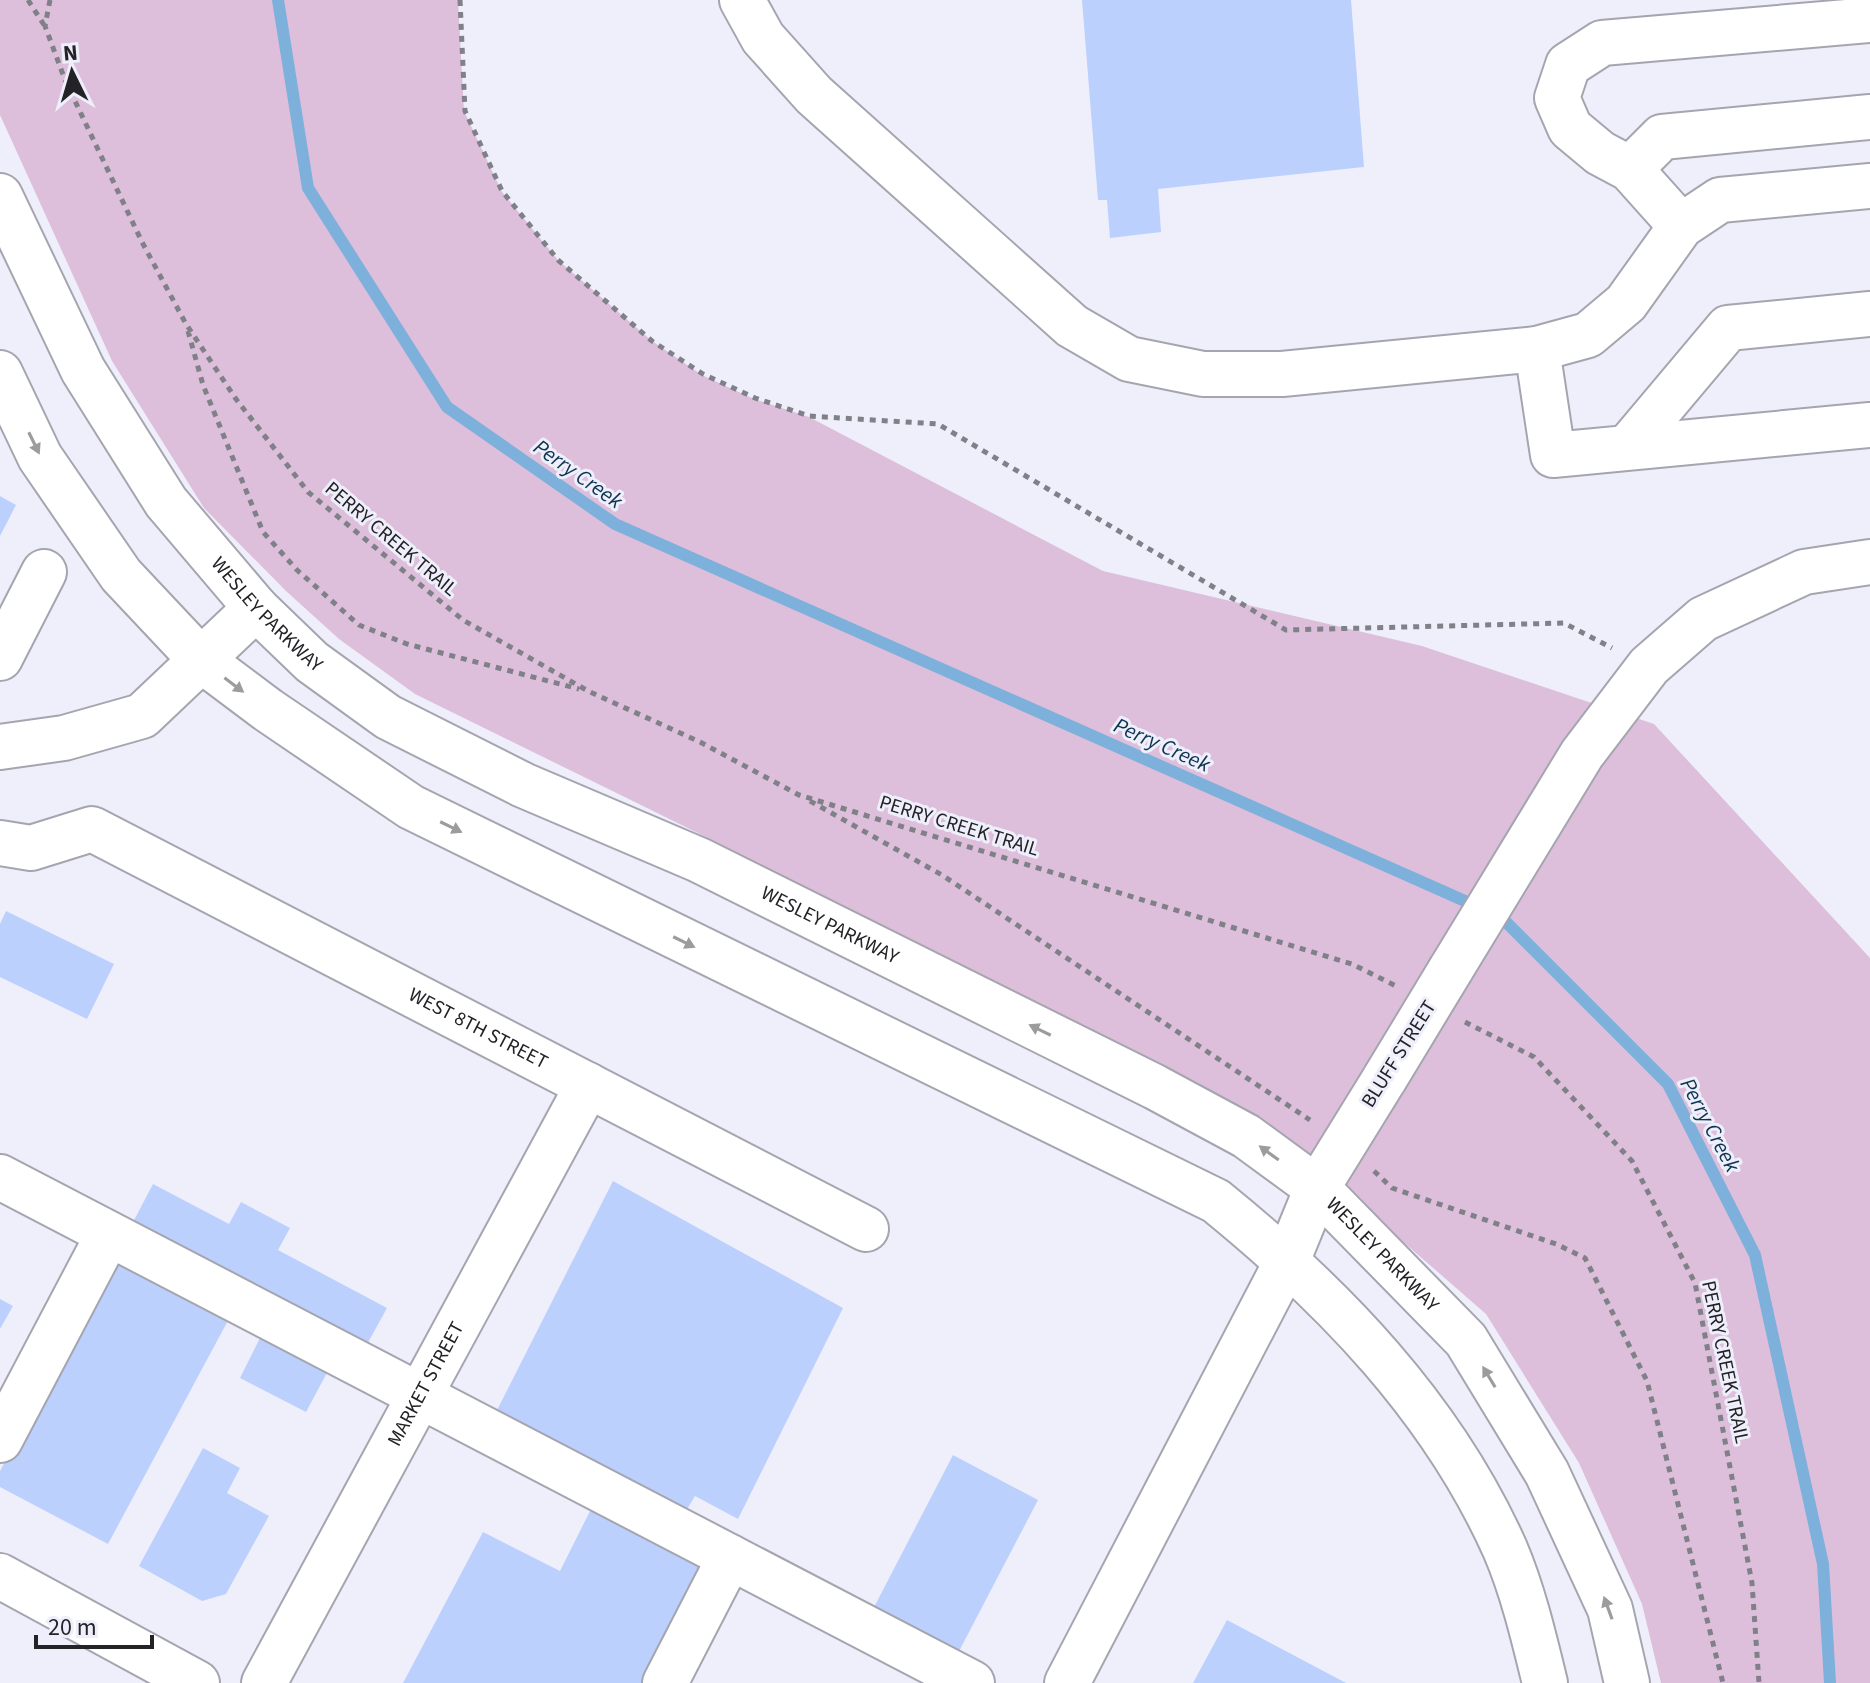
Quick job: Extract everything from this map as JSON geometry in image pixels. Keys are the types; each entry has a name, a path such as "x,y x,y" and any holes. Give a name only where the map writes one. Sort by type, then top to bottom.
{"main road":[{"path":"742,0 763,38 814,95 1072,326 1129,359 1203,374 1282,374 1537,349 1588,335 1626,303 1681,226 1720,200 1870,186"},
{"path":"1681,226 1630,169 1600,153 1570,128 1557,98 1568,65 1602,43 1870,20"},
{"path":"1630,169 1662,137 1870,117"},
{"name":"WESLEY PARKWAY","path":"0,196 91,383 166,502 256,608 312,662 388,717 523,785 699,860 1155,1087 1246,1136 1317,1188 1466,1340 1547,1473 1610,1609 1627,1683"},
{"path":"1628,447 1728,328 1870,314"},
{"path":"1537,349 1553,455 1870,425"},
{"path":"0,373 40,457 121,575 200,659 268,710 411,807 1216,1201 1288,1259 1402,1381 1465,1470 1505,1551 1545,1683"},
{"name":"BLUFF STREET","path":"1067,1683 1288,1259 1317,1188 1582,754 1649,666 1703,619 1804,572 1870,562"},
{"path":"0,658 44,572"},
{"path":"0,747 64,738 142,716 256,608"},
{"name":"WEST 8TH STREET","path":"0,843 31,848 92,829 866,1229"},
{"name":"MARKET STREET","path":"264,1683 588,1085"},
{"path":"0,1177 972,1683"},
{"path":"0,1440 108,1235"},
{"path":"665,1683 730,1557"},
{"path":"0,1576 197,1683"}],"path":[{"name":"PERRY CREEK TRAIL","path":"28,0 45,26 78,107 186,324 236,399 308,492 463,620 588,691 700,742 799,795 1352,964 1408,993"},
{"path":"45,26 50,0"},
{"path":"460,0 465,111 502,191 558,260 652,341 703,374 755,398 809,416 938,424 1286,630 1564,623 1649,666"},
{"path":"186,324 203,385 263,532 297,570 359,625 407,644 588,691"},
{"path":"799,795 942,875 1343,1143 1392,1188 1556,1244 1585,1258 1647,1381 1723,1683"},
{"name":"PERRY CREEK TRAIL","path":"1464,1021 1534,1057 1632,1161 1695,1283 1752,1583 1759,1683"}],"shaded area":[{"path":"0,0 458,0 464,111 502,192 558,260 652,341 702,375 754,399 809,417 1103,571 1422,646 1654,724 1870,958 1870,1683 1661,1683 1642,1604 1579,1463 1486,1314 1262,1119 706,837 415,694 339,639 286,591 204,508 112,361 0,115"}],"building":[{"path":"1082,0 1351,0 1364,167 1158,189 1161,232 1110,238 1107,200 1098,200"},
{"path":"0,496 16,505 0,536"},
{"path":"6,911 114,964 87,1019 0,977 0,924"},
{"path":"613,1181 843,1308 738,1519 695,1496 686,1511 591,1459 586,1469 493,1418"},
{"path":"153,1184 229,1224 241,1202 290,1228 278,1250 387,1308 365,1348 132,1224"},
{"path":"116,1254 231,1315 108,1544 0,1487 0,1471"},
{"path":"0,1299 13,1306 0,1329"},
{"path":"262,1334 329,1369 306,1412 240,1378"},
{"path":"203,1448 240,1468 227,1493 269,1516 226,1594 202,1601 139,1566"},
{"path":"953,1455 1038,1500 956,1657 871,1613"},
{"path":"595,1501 699,1553 705,1576 651,1683 403,1683 483,1532 560,1571"},
{"path":"1227,1620 1346,1683 1193,1683"}],"waterway":[{"name":"Perry Creek","path":"278,0 308,188 447,407 615,524 1501,917 1668,1084 1755,1255 1823,1564 1830,1683"}]}
